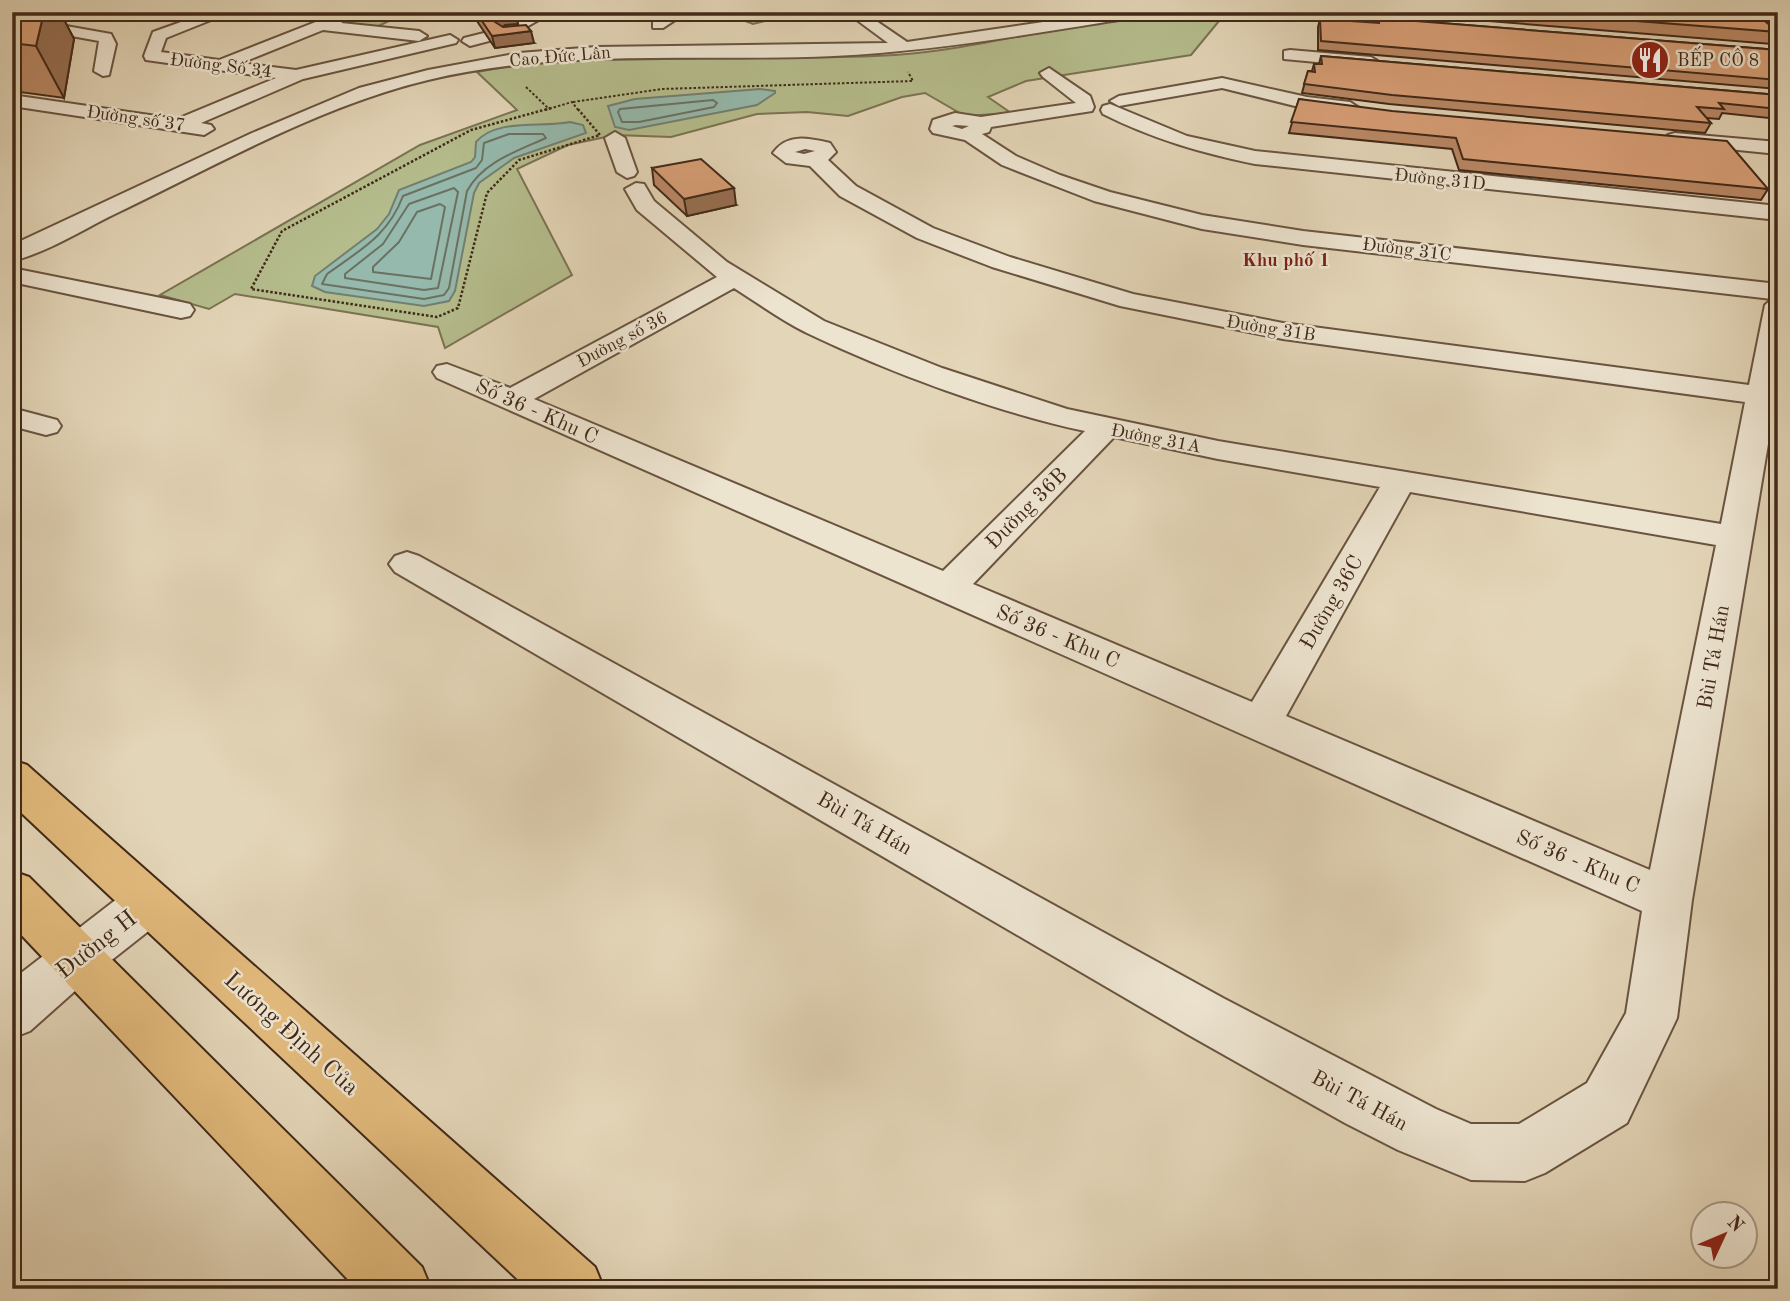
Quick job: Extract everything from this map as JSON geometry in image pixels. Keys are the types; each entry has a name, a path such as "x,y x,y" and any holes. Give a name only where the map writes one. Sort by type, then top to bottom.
{"main road":[{"name":"Lương Định Của","path":"12,776 573,1289"},
{"path":"12,892 400,1289"}],"street":[{"name":"Đường Số 34","path":"224,12 159,35 152,56 297,75"},
{"path":"219,65 353,12"},
{"path":"506,32 546,12"},
{"path":"853,12 899,47"},
{"name":"Cao Đức Lân","path":"12,254 259,137 365,92 486,63 596,52 899,47 1144,12"},
{"path":"1281,12 1435,21"},
{"path":"1267,94 1290,55 1301,13"},
{"path":"62,14 29,26 105,37 108,44 103,71"},
{"path":"375,32 408,17"},
{"path":"652,25 682,19"},
{"path":"841,25 870,24"},
{"path":"320,25 458,41 486,63"},
{"path":"179,125 297,75 506,32 555,29"},
{"path":"1290,55 1387,64"},
{"path":"1049,74 1084,103 1103,97 1115,106 1222,83 1307,103 1375,111"},
{"name":"Đường số 37","path":"12,100 259,137"},
{"name":"Đường 31C","path":"1084,103 974,129 984,148 1116,203 1163,216 1282,235 1778,292"},
{"name":"Đường 31D","path":"1115,106 1129,121 1179,139 1280,160 1778,213"},
{"path":"1656,137 1778,148"},
{"name":"Đường 31A","path":"615,138 642,179 645,205 734,278 816,327 1002,398 1106,428 1735,537"},
{"name":"Đường 31B","path":"815,159 848,191 925,233 1001,262 1129,302 1283,331 1761,395"},
{"path":"12,275 181,310"},
{"name":"Đường số 36","path":"510,400 734,278"},
{"name":"Bùi Tá Hán","path":"407,564 1292,1064 1418,1130 1471,1152 1525,1153 1607,1103 1651,1018 1668,900 1778,305"},
{"name":"Số 36 - Khu C","path":"447,372 1668,900"},
{"path":"12,417 46,426"},
{"name":"Đường 36B","path":"947,589 1106,428"},
{"name":"Đường 36C","path":"1261,723 1400,481"},
{"name":"Đường H","path":"12,1013 76,958 148,903"}],"path":[{"path":"1771,12 1778,13"},
{"path":"572,102 600,135 519,160 487,193 458,308 437,317 251,289 282,231 471,130 572,102 662,89 913,81 899,47"}],"green space":[{"path":"365,12 409,12 376,27 339,23"},
{"path":"721,12 800,12 753,24"},
{"path":"1220,15 1219,21 1191,55 1026,81 988,97 1011,113 965,116 925,93 902,97 848,116 807,112 757,114 671,137 615,135 568,145 517,169 572,275 445,348 438,327 235,294 209,309 160,295 420,145 517,110 477,72 581,59 895,55 955,48 1135,17"}],"water":[{"path":"760,89 775,93 757,105 629,130 615,127 608,106 635,99"},
{"path":"570,122 583,125 586,133 514,158 479,183 474,193 455,291 449,301 424,306 325,292 312,286 315,276 377,229 389,214 399,190 471,162 475,157 476,142 485,134 520,125"}],"building":[{"path":"12,12 44,12 36,46 12,43"},
{"path":"476,12 504,12 492,20 503,27 526,25 531,31 492,36"},
{"path":"1520,12 1754,12 1778,32"},
{"path":"1378,18 1778,50 1778,80 1321,41 1320,19 1379,23"},
{"path":"1321,56 1778,95 1778,109 1719,103 1724,109 1697,107 1711,123 1392,95 1304,84 1308,71 1315,72 1314,64 1322,64"},
{"path":"1299,99 1392,111 1727,141 1768,189 1463,159 1456,138 1291,122"},
{"path":"701,159 734,188 684,199 652,168"}],"place":[{"name":"BẾP CÔ 8","path":"1650,60"}],"district":[{"name":"Khu phố 1","path":"1286,259"}]}
